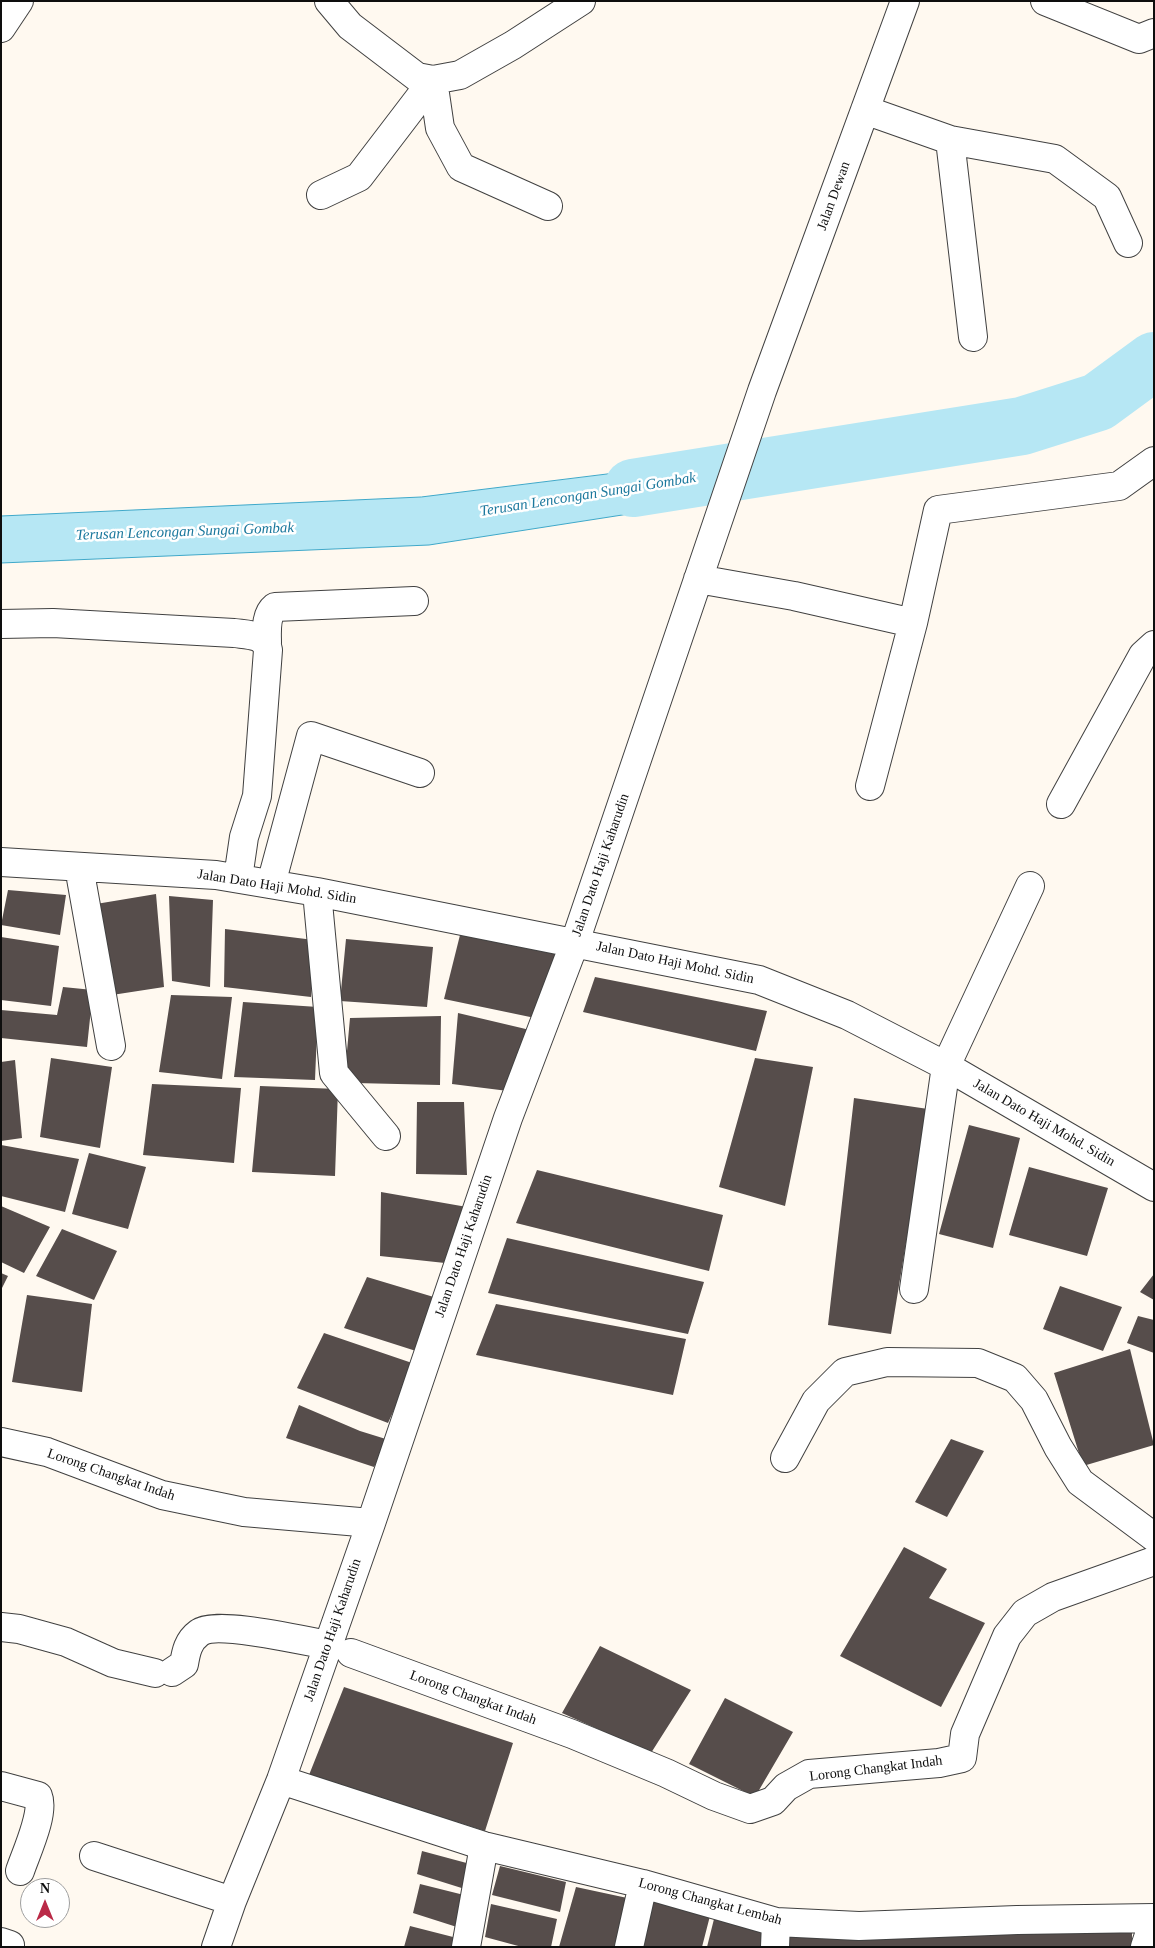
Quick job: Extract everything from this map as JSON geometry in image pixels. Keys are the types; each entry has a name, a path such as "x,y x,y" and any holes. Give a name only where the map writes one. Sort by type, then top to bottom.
{"street":[{"path":"1,28 19,1"},
{"path":"328,1 350,26 417,77 433,80 460,75 513,45 581,1"},
{"name":"Jalan Dewan","path":"709,545 762,391 905,1"},
{"path":"1045,1 1139,38 1154,33"},
{"path":"321,194 358,177 433,80"},
{"path":"433,80 440,128 461,168 548,206"},
{"path":"865,110 950,140 1055,159 1107,197 1128,243"},
{"path":"950,140 973,337"},
{"path":"870,786 913,623 938,510 1118,486 1154,460"},
{"name":"Jalan Dato Haji Kaharudin","path":"216,1947 232,1901 281,1780 339,1649 371,1522 508,1118 575,942 709,545"},
{"path":"698,579 794,596 913,623"},
{"path":"238,878 244,837 257,796 268,650 268,618 270,612 275,607 414,601"},
{"path":"1,624 53,623 234,633 262,638 267,643"},
{"path":"1062,804 1142,655 1154,645"},
{"path":"271,884 311,736 420,773"},
{"name":"Jalan Dato Haji Mohd. Sidin","path":"1,862 216,875 238,878 575,942 759,980 846,1015 946,1066 1154,1187"},
{"path":"79,867 111,1046"},
{"path":"914,1289 946,1066 1030,886"},
{"path":"318,892 334,1073 386,1136"},
{"path":"785,1458 816,1401 845,1372 886,1362 978,1363 1015,1378 1034,1400 1058,1447 1080,1482 1154,1537"},
{"name":"Lorong Changkat Indah","path":"1,1442 47,1452 162,1495 244,1512 371,1522"},
{"name":"Lorong Changkat Indah","path":"339,1649 572,1734 714,1796 750,1808 774,1801 786,1787 809,1774 939,1763 962,1758 966,1734 1006,1636 1025,1613 1053,1597 1154,1561"},
{"path":"1,1627 19,1629 66,1642 113,1663 164,1673 184,1664 187,1647 200,1632 221,1628 339,1649"},
{"name":"Lorong Changkat Lembah","path":"281,1780 484,1846 643,1884 776,1934 859,1926 1017,1920 1154,1918"},
{"path":"1,1786 38,1796 39,1800 40,1805 33,1834 20,1871"},
{"path":"466,1947 484,1846"},
{"path":"94,1856 232,1901"},
{"path":"629,1947 643,1884"},
{"path":"1145,1947 1151,1929 1154,1927"}],"water":[{"path":"1154,338 1154,386 1106,419 1064,434 1035,437 1026,411 1087,389"},
{"path":"715,461 706,502 429,545 1,563 1,516 421,497"}],"building":[{"path":"8,890 66,895 60,935 1,925"},
{"path":"156,894 164,987 112,995 96,904"},
{"path":"169,896 213,900 210,987 172,981"},
{"path":"225,929 314,940 311,997 224,987"},
{"path":"460,935 555,954 535,1018 444,999"},
{"path":"1,937 59,946 51,1006 1,1000"},
{"path":"346,939 433,947 427,1007 340,1001"},
{"path":"595,977 767,1011 756,1051 583,1012"},
{"path":"63,987 93,990 87,1047 1,1038 1,1010 57,1015"},
{"path":"171,995 232,997 222,1079 159,1072"},
{"path":"243,1002 318,1007 315,1080 234,1077"},
{"path":"458,1013 530,1030 508,1091 452,1084"},
{"path":"441,1016 440,1085 355,1083 345,1073 350,1018"},
{"path":"51,1058 112,1067 100,1148 40,1137"},
{"path":"755,1058 813,1067 785,1206 719,1187"},
{"path":"15,1060 22,1138 1,1141 1,1062"},
{"path":"152,1084 241,1088 234,1163 143,1155"},
{"path":"260,1086 338,1089 335,1176 252,1172"},
{"path":"854,1098 928,1109 891,1334 828,1325"},
{"path":"417,1102 464,1102 467,1175 416,1174"},
{"path":"969,1125 1020,1138 993,1248 939,1234"},
{"path":"1,1145 79,1159 65,1212 1,1196"},
{"path":"89,1153 146,1167 128,1229 72,1214"},
{"path":"1029,1167 1108,1188 1087,1256 1009,1235"},
{"path":"537,1170 723,1215 709,1271 516,1223"},
{"path":"381,1192 467,1207 445,1263 380,1256"},
{"path":"1,1206 50,1227 24,1273 1,1262"},
{"path":"62,1229 117,1251 94,1300 36,1276"},
{"path":"507,1238 704,1282 688,1334 488,1293"},
{"path":"1,1273 8,1276 1,1290"},
{"path":"1154,1274 1154,1300 1140,1292"},
{"path":"367,1277 437,1298 416,1351 344,1328"},
{"path":"1060,1286 1122,1307 1103,1351 1043,1329"},
{"path":"27,1295 92,1304 82,1392 12,1382"},
{"path":"496,1304 686,1339 673,1395 476,1355"},
{"path":"1138,1316 1154,1320 1154,1353 1127,1343"},
{"path":"324,1333 415,1364 388,1423 297,1388"},
{"path":"1130,1349 1154,1445 1083,1466 1054,1373"},
{"path":"299,1405 360,1431 389,1440 374,1467 286,1438"},
{"path":"951,1439 984,1451 947,1517 915,1502"},
{"path":"904,1547 947,1569 929,1598 985,1623 941,1707 840,1656"},
{"path":"600,1646 691,1690 651,1753 562,1713"},
{"path":"344,1687 513,1743 485,1831 309,1775"},
{"path":"725,1698 793,1732 755,1797 689,1764"},
{"path":"422,1851 474,1865 468,1890 417,1874"},
{"path":"500,1866 566,1882 560,1912 492,1895"},
{"path":"420,1884 468,1896 460,1928 413,1913"},
{"path":"576,1887 632,1899 620,1947 559,1947"},
{"path":"650,1898 711,1912 702,1947 643,1947"},
{"path":"491,1904 557,1919 551,1947 522,1947 485,1937"},
{"path":"715,1915 770,1928 768,1947 707,1947"},
{"path":"410,1926 457,1938 455,1947 404,1947"},
{"path":"1132,1931 1132,1947 787,1947 788,1933"}],"waterway":[{"name":"Terusan Lencongan Sungai Gombak","path":"633,488 1022,426 1098,402 1154,361"}]}
